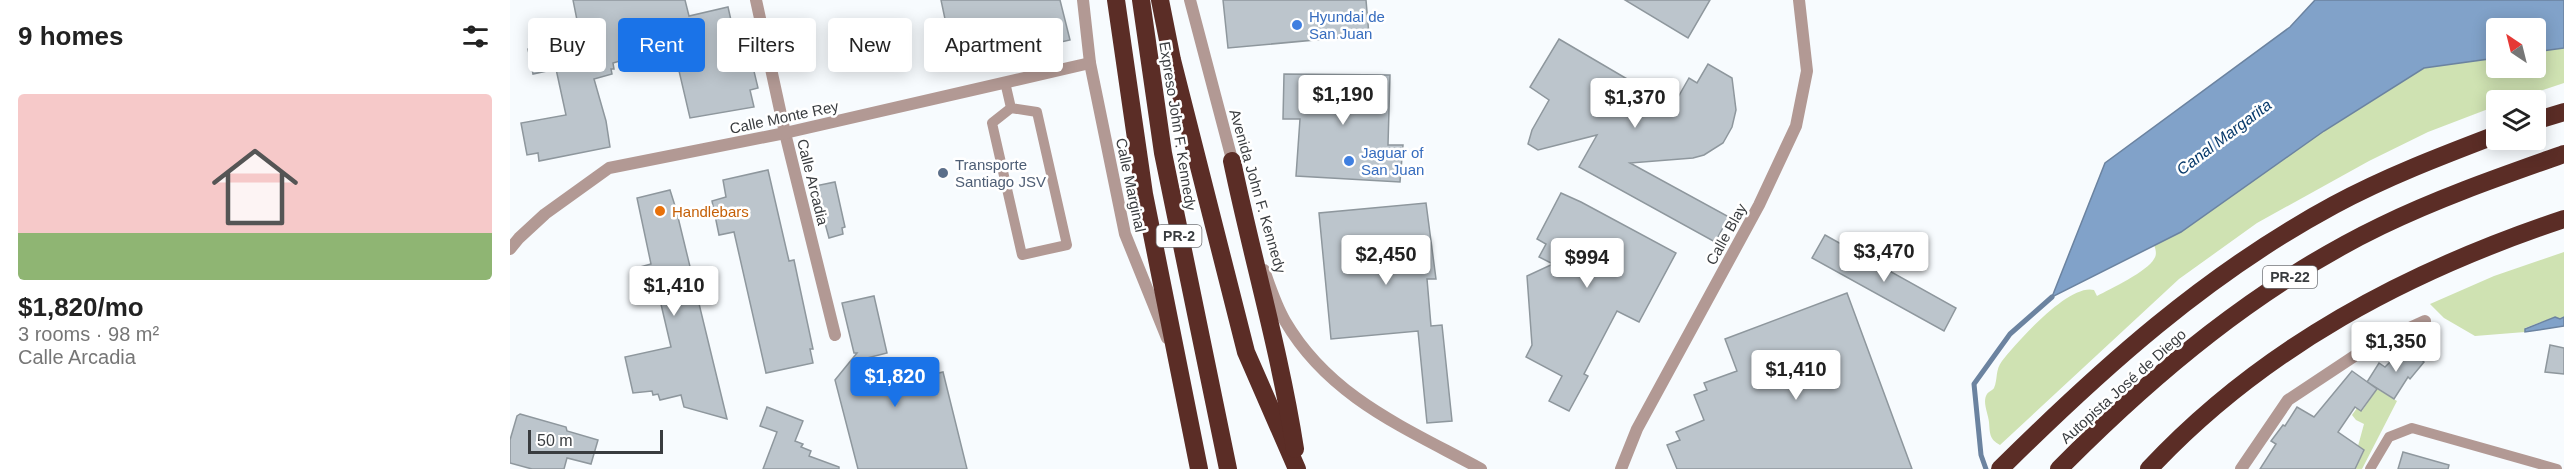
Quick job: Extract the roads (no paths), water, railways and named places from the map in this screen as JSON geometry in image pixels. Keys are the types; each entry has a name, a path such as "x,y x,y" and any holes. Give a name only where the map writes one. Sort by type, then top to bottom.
{"highway":[{"name":"PR-2","path":"1116,0 1144,194 1198,469"},
{"name":"Expreso John F. Kennedy","path":"1141,0 1162,153 1228,469"},
{"path":"1160,0 1172,60 1246,352 1298,469"},
{"path":"2546,118 2564,112"},
{"path":"2000,469 2142,336 2240,262 2332,206 2374,185 2486,139"},
{"name":"Autopista José de Diego","path":"2059,469 2106,422 2180,357 2269,291 2308,266 2380,226 2430,204 2475,185 2564,154"},
{"path":"1232,161 1287,395 1298,469"},
{"path":"2149,469 2243,382 2316,332 2427,271 2564,219"}],"street":[{"name":"Calle Arcadia","path":"756,0 785,133 835,335"},
{"name":"Calle Marginal","path":"1083,0 1090,63 1125,234 1179,369"},
{"name":"Avenida John F. Kennedy","path":"1190,0 1261,263 1284,319 1309,356 1326,376 1379,414 1481,469"},
{"name":"Calle Blay","path":"1621,469 1636,429 1759,205 1796,126 1807,71 1799,0"},
{"name":"Calle Monte Rey","path":"510,249 545,214 609,168 785,133 1090,63"},
{"path":"2241,469 2288,400 2368,347 2425,321"}],"lane":[{"path":"1005,82 1011,108"},
{"path":"1011,108 1037,112 1067,245 1023,255 992,123 1011,108"},
{"path":"2370,469 2389,437 2412,428 2557,469"}],"water":[{"name":"Canal Margarita","path":"2315,0 2564,0 2564,48 2546,50 2546,18 2486,18 2486,59 2424,68 2324,131 2181,232 2052,297 2105,163 2290,27"},
{"path":"2555,317 2560,319 2564,317 2564,326 2525,332 2525,329"}],"waterway":[{"path":"1986,469 1981,455 1974,384 2010,334 2052,297"}],"place":[{"name":"Hyundai de San Juan","path":"1297,25"},
{"name":"Jaguar of San Juan","path":"1349,161"},
{"name":"Transporte Santiago JSV","path":"943,173"},
{"name":"Handlebars","path":"660,211"}]}
